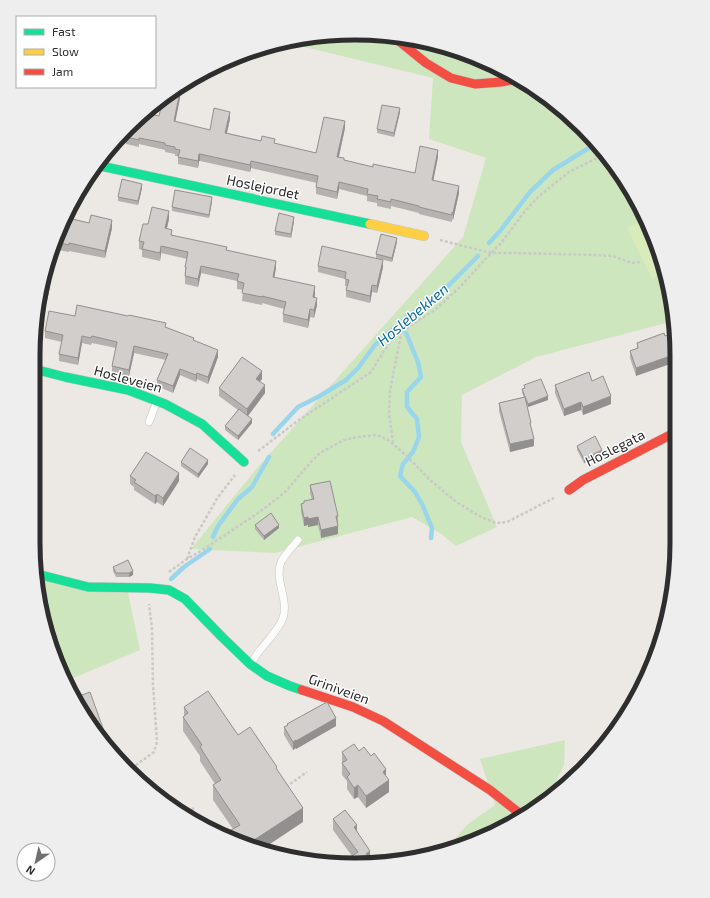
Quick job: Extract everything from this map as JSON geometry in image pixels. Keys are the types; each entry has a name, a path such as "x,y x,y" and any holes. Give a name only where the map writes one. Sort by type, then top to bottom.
{"street":[{"path":"403,44 426,63 451,78 475,84 509,81"},
{"name":"Hoslejordet","path":"103,166 424,236"},
{"name":"Hosleveien","path":"40,371 128,390 165,404 202,424 244,462"},
{"name":"Hoslegata","path":"569,490 583,480 670,435"},
{"name":"Griniveien","path":"42,575 88,587 150,588 169,590 185,599 222,638 250,664 267,676 290,686 353,707 383,721 490,790 518,812"}],"lane":[{"path":"149,422 157,401"},
{"path":"250,664 279,626 283,618 284,598 280,577 280,566 285,555 298,540"}],"path":[{"path":"569,490 506,522 496,523 481,517 458,504 430,480 393,444 380,436 358,437 344,440 320,453 279,497 258,513 187,559 195,537 218,497 244,462 299,420 371,372 392,338 436,308 459,288 502,242 525,211 539,196 569,172 600,157"},
{"path":"424,236 491,253 613,256 632,262 640,262"},
{"path":"393,444 389,413 390,390 402,330"},
{"path":"133,767 154,752 157,742 153,685 152,628 148,598 150,588"},
{"path":"281,790 307,772"},
{"path":"189,811 194,808"}],"green space":[{"path":"355,40 396,43 437,51 476,64 494,72 530,93 547,105 578,132 592,147 617,180 638,216 646,234 659,273 664,294 668,323 536,357 462,395 461,442 497,527 456,546 440,533 412,517 275,553 191,549 258,467 463,237 486,158 429,139 433,78 298,45"},
{"path":"640,221 660,275 652,279 627,228"},
{"path":"42,575 127,588 140,650 71,679 51,625 46,604"},
{"path":"565,740 564,765 553,788 530,805 494,826 452,842 468,824 495,805 480,759"}],"building":[{"path":"180,93 174,121 210,130 214,108 230,112 225,133 261,141 262,136 275,139 274,143 316,153 324,117 345,121 337,157 373,167 373,164 415,173 420,146 438,150 432,180 459,186 453,213 452,212 452,215 391,199 391,202 377,199 378,196 367,194 368,189 339,182 337,192 316,187 318,176 251,161 250,165 200,154 198,161 178,157 180,150 175,149 175,147 165,145 165,143 127,137 151,115 159,116 161,107"},
{"path":"382,105 400,108 394,133 377,129"},
{"path":"122,179 142,184 138,201 118,197"},
{"path":"175,190 212,197 209,215 172,207"},
{"path":"152,207 169,211 165,228 172,230 171,235 227,247 226,250 276,261 273,277 315,286 313,297 317,298 314,310 310,309 308,320 283,314 286,302 242,293 244,283 237,281 239,274 201,266 198,279 185,276 188,252 161,246 160,253 142,249 144,242 139,241 143,224 148,224"},
{"path":"279,213 294,217 291,234 275,231"},
{"path":"91,215 112,220 105,251 69,243 69,245 61,243 71,219 89,223"},
{"path":"381,234 397,238 392,258 376,254"},
{"path":"322,246 383,260 377,286 372,285 370,296 346,290 349,280 345,279 346,272 318,266"},
{"path":"77,305 166,323 165,327 194,338 193,340 218,350 208,377 197,373 196,375 180,369 173,386 157,380 168,354 134,346 129,370 112,366 117,342 92,336 91,338 82,336 78,358 59,354 63,335 45,331 49,311 75,316"},
{"path":"664,333 665,336 669,335 670,356 636,368 630,351 638,348 637,343"},
{"path":"242,357 262,371 256,379 265,385 247,409 219,388"},
{"path":"589,372 592,381 603,376 611,396 583,407 581,402 564,409 555,385"},
{"path":"541,379 548,396 528,404 522,389 525,388 524,385"},
{"path":"525,397 534,439 510,444 499,403"},
{"path":"239,409 252,419 238,436 225,426"},
{"path":"595,436 602,450 584,459 577,446"},
{"path":"190,448 208,460 198,474 181,462"},
{"path":"146,452 179,473 163,498 157,494 155,496 134,482 136,480 130,476"},
{"path":"330,481 338,516 336,516 338,526 321,530 318,517 308,519 308,517 304,518 301,504 304,503 304,501 314,499 310,485"},
{"path":"271,513 279,525 264,536 255,525"},
{"path":"128,560 133,571 129,573 116,573 113,567"},
{"path":"208,691 238,735 250,727 303,808 253,841 228,832 240,825 213,785 221,780 200,747 202,745 183,717 188,713 184,707"},
{"path":"90,692 106,736 93,718 80,696"},
{"path":"327,702 336,718 293,742 284,727"},
{"path":"354,744 359,751 364,747 371,756 374,753 386,769 383,772 389,780 366,796 358,785 354,788 347,777 350,774 342,763 347,760 342,752"},
{"path":"345,810 357,825 354,827 370,851 366,854 368,857 349,858 358,852 333,819"}],"waterway":[{"name":"Hoslebekken","path":"489,243 530,192 553,170 591,146"},
{"name":"Hoslebekken","path":"273,434 298,407 346,380 358,368 375,345 400,324 407,316 438,296 478,256"},
{"path":"406,333 418,362 421,377 407,392 407,407 417,419 419,437 413,452 403,464 400,476 415,492 423,506 432,528 431,538"},
{"name":"Hoslebekken","path":"213,537 218,526 238,499 252,487 269,457"},
{"name":"Hoslebekken","path":"171,579 184,567 210,549"}],"traffic: fast":[{"path":"103,166 370,224"},
{"path":"40,371 128,390 165,404 202,424 244,462"},
{"path":"42,575 88,587 150,588 169,590 185,599 250,664 267,676 302,690"}],"traffic: slow":[{"path":"370,224 424,236"}],"traffic: jam":[{"path":"403,44 426,63 451,78 475,84 509,81"},
{"path":"569,490 583,480 670,435"},
{"path":"302,690 353,707 383,721 490,790 518,812"}]}
